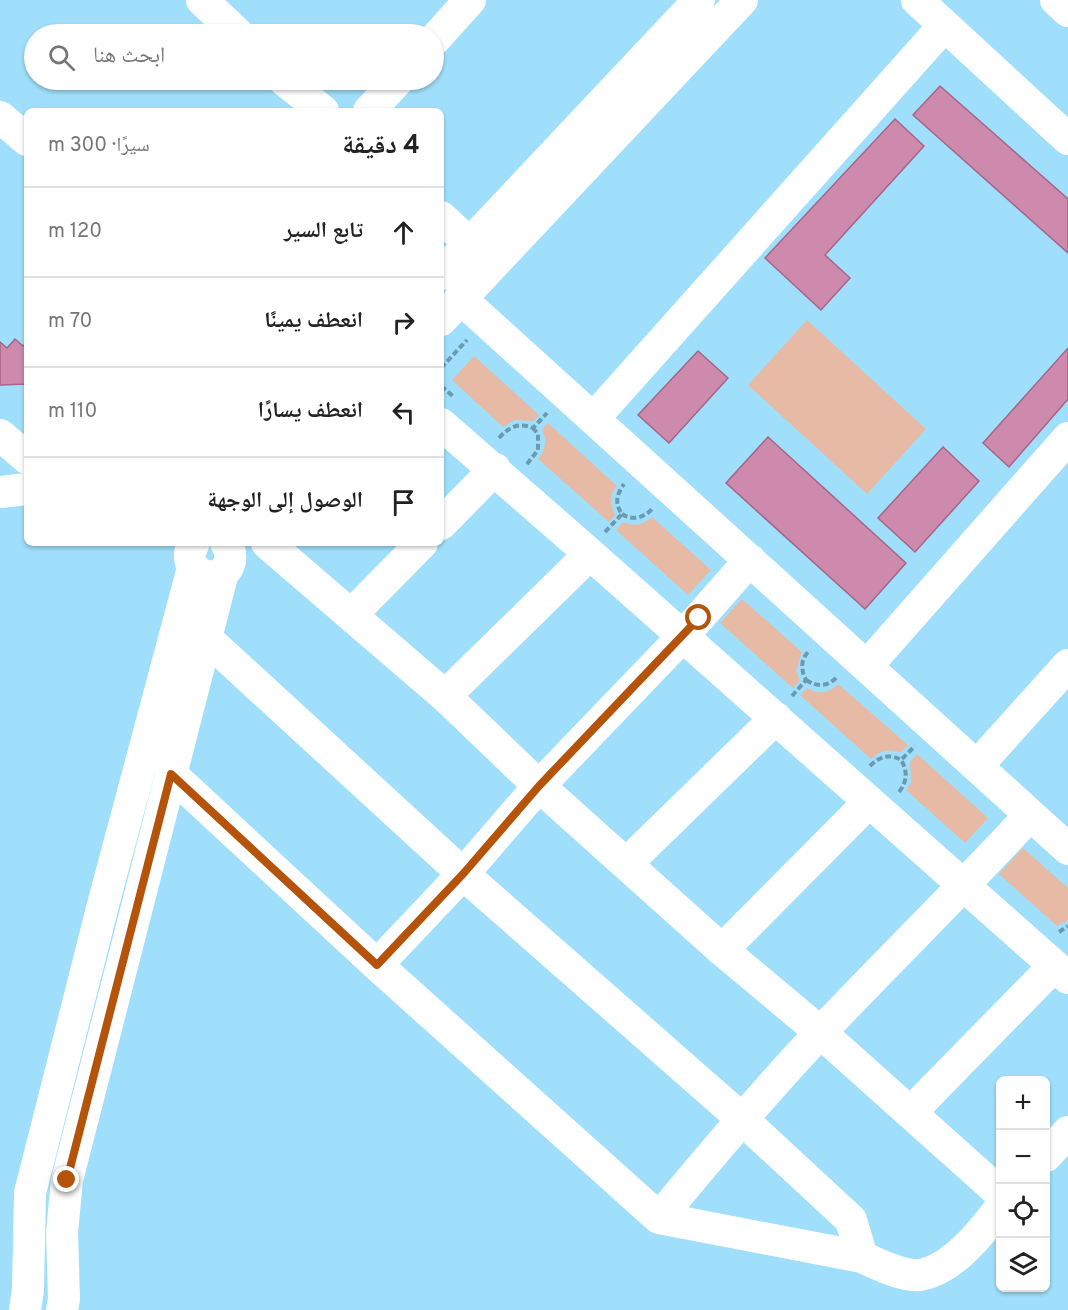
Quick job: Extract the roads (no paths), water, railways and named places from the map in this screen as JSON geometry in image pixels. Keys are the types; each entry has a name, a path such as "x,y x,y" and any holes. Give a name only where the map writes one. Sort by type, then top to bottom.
{"street":[{"path":"444,29 470,0"},
{"path":"444,271 699,0"},
{"path":"742,0 451,309 594,418 750,560 855,668 977,766 1068,849"},
{"path":"916,0 1068,139"},
{"path":"1056,0 1068,10"},
{"path":"209,2 228,24"},
{"path":"594,418 944,26"},
{"path":"297,90 319,108"},
{"path":"372,108 389,90"},
{"path":"0,117 24,137"},
{"path":"444,220 469,243"},
{"path":"444,427 495,470 597,543 683,636 782,709 883,798 964,886 1061,972 911,1112"},
{"path":"0,435 24,455"},
{"path":"855,668 1068,438"},
{"path":"444,521 495,470"},
{"path":"0,492 24,489"},
{"path":"445,696 597,543"},
{"path":"270,546 445,696 539,786 722,950 820,1032 996,1189"},
{"path":"351,615 419,546"},
{"path":"186,552 198,573 210,577 230,555"},
{"path":"25,1310 28,1289 30,1193 104,901 186,552"},
{"path":"62,1310 64,1299 62,1232 67,1180 206,638 230,555"},
{"path":"377,965 463,874 539,786 683,636 750,560"},
{"path":"206,638 463,874 742,1119 851,1220 862,1257"},
{"path":"977,766 1068,665"},
{"path":"626,864 782,709"},
{"path":"171,774 377,965 658,1218 862,1257 892,1270 919,1275 946,1265 984,1230 996,1214"},
{"path":"722,950 883,798"},
{"path":"658,1218 820,1032 964,886 1030,815"}]}
